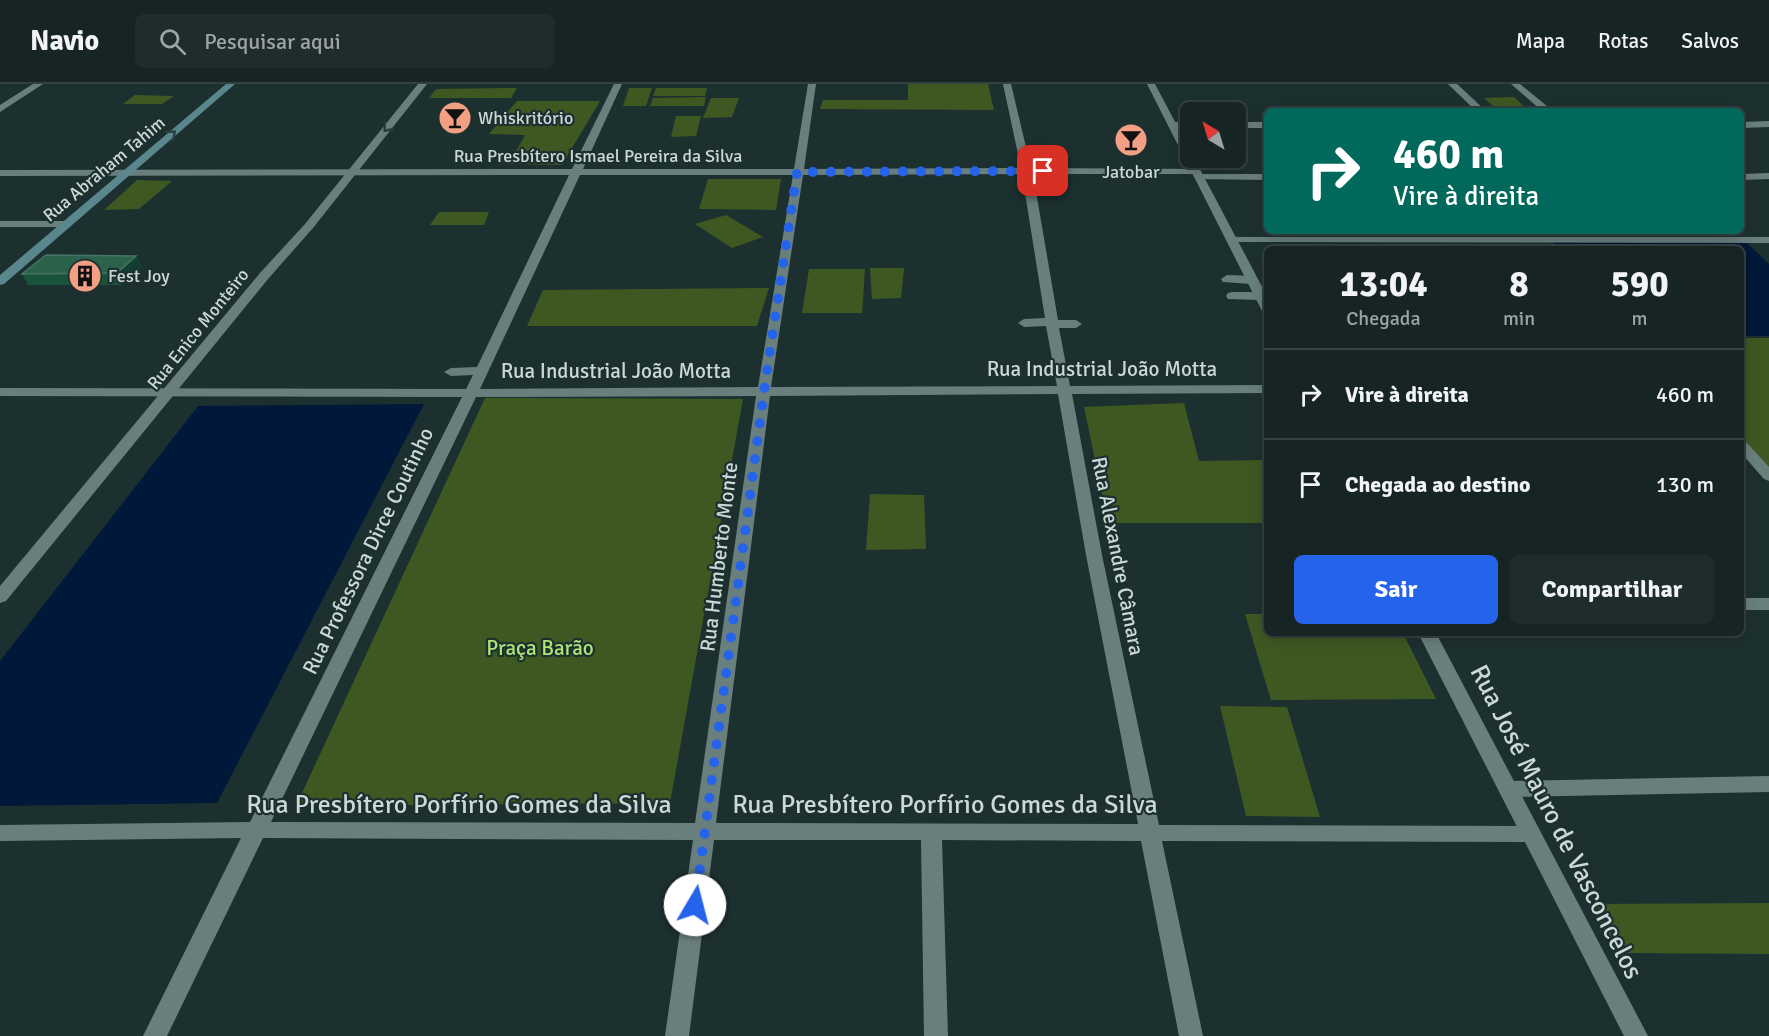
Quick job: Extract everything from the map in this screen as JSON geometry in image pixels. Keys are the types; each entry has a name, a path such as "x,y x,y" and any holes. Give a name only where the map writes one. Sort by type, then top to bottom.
{"main road":[{"name":"Rua Abraham Tahim","path":"0,281 231,84"}],"street":[{"path":"0,109 39,84"},
{"name":"Rua Enico Monteiro","path":"0,597 264,276 309,226 423,84"},
{"name":"Rua Professora Dirce Coutinho","path":"154,1036 471,393 574,172 618,84"},
{"name":"Rua Humberto Monte","path":"677,1036 764,391 812,84"},
{"name":"Rua Alexandre Câmara","path":"1007,84 1027,171 1094,555 1191,1036"},
{"path":"1151,84 1264,303"},
{"path":"1452,84 1478,108"},
{"path":"1515,84 1544,108"},
{"path":"1744,124 1769,124"},
{"path":"1172,125 1180,125"},
{"path":"1246,125 1264,125"},
{"name":"Rua Presbítero Ismael Pereira da Silva","path":"0,173 1027,171 1264,177"},
{"path":"1744,177 1769,177"},
{"path":"0,224 66,224"},
{"path":"1744,234 1769,255"},
{"path":"1233,240 1543,235 1769,240"},
{"path":"1543,235 1553,246"},
{"path":"1227,279 1252,280"},
{"path":"1232,296 1260,296"},
{"path":"1023,317 1076,324"},
{"path":"451,372 481,372"},
{"name":"Rua Industrial João Motta","path":"0,392 471,393 1264,389"},
{"path":"1744,448 1769,476"},
{"path":"1744,604 1769,604"},
{"name":"Rua José Mauro de Vasconcelos","path":"1429,636 1636,1036"},
{"path":"1508,789 1769,784"},
{"name":"Rua Presbítero Porfírio Gomes da Silva","path":"0,833 255,830 931,834 1150,832 1530,834"},
{"path":"931,834 936,1036"}],"green space":[{"path":"908,84 988,84 994,110 820,109 823,100 908,100"},
{"path":"517,88 511,98 429,98 436,89"},
{"path":"629,88 652,88 646,106 623,106"},
{"path":"656,88 707,88 705,96 653,96"},
{"path":"135,95 174,96 162,104 123,104"},
{"path":"706,97 704,106 650,106 653,98"},
{"path":"1514,97 1526,108 1495,108 1484,98"},
{"path":"711,98 739,98 732,117 703,118"},
{"path":"517,101 600,101 562,165 509,164 525,135 489,134"},
{"path":"676,116 701,116 696,136 671,137"},
{"path":"708,179 781,179 776,210 699,209"},
{"path":"137,180 172,181 139,209 104,210"},
{"path":"439,212 489,212 484,225 430,225"},
{"path":"726,215 763,237 732,248 695,224"},
{"path":"870,268 904,268 901,298 872,299"},
{"path":"809,269 865,269 862,313 802,313"},
{"path":"769,288 757,326 527,326 543,290"},
{"path":"1744,338 1769,338 1769,472 1744,445"},
{"name":"Praça Barão","path":"485,398 743,399 670,803 296,806"},
{"path":"1184,403 1199,461 1264,460 1264,523 1108,523 1084,407"},
{"path":"870,494 924,495 926,549 866,550"},
{"path":"1245,614 1264,614 1264,636 1404,636 1436,699 1271,700"},
{"path":"1220,706 1287,707 1320,817 1246,816"},
{"path":"1769,903 1769,954 1618,953 1588,904"}],"water":[{"path":"1745,241 1769,264 1769,336 1744,336 1744,246 1557,246 1552,242"},
{"path":"424,404 217,803 0,806 0,661 198,406"}],"building":[{"path":"46,255 136,256 117,273 22,274"}],"place":[{"name":"Whiskritório","path":"455,118"},
{"name":"Jatobar","path":"1131,140"},
{"name":"Fest Joy","path":"85,276"}],"route":[{"path":"695,905 764,391 797,172 1043,171"}]}
